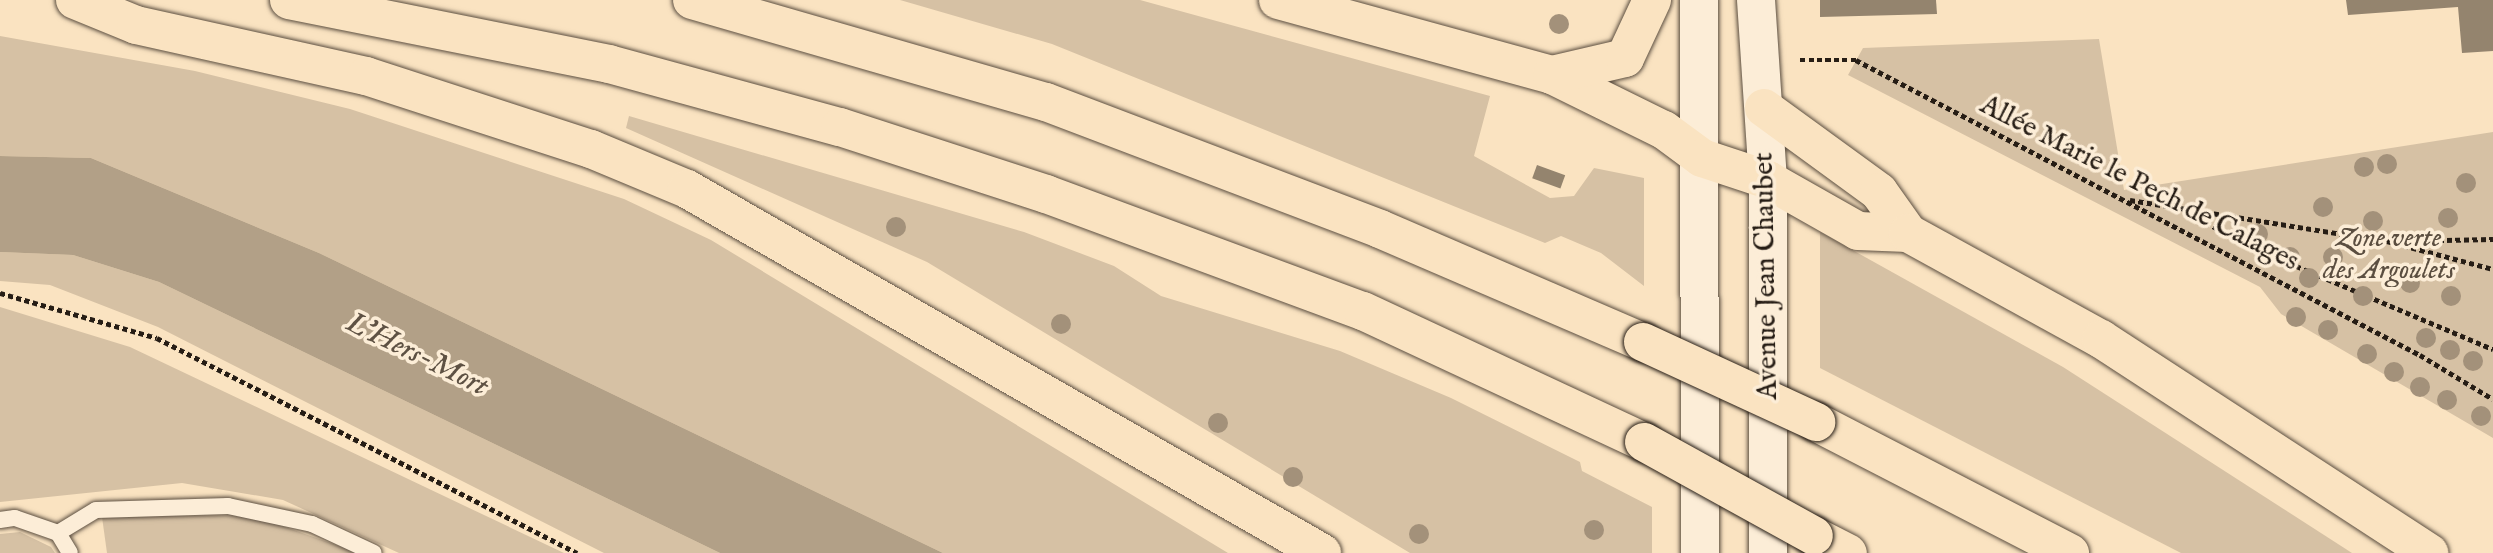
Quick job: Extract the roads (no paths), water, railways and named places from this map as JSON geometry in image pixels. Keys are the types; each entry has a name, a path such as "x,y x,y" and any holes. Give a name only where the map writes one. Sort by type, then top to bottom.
{"highway":[{"path":"75,0 136,25 366,76 591,149 687,189 1322,553"},
{"path":"289,0 609,64 840,127 1045,194 1363,311 1644,442 1849,553"},
{"path":"692,0 1046,102 1380,229 1643,342 1816,422 2070,553"},
{"path":"1278,0 1552,75 1664,130 1702,158 1768,180 1858,231 1908,233"},
{"path":"1552,75 1625,58 1652,0"},
{"path":"1764,108 1879,192 1908,233 2101,339 2429,553"}],"main road":[{"path":"1699,0 1702,158 1700,553"},
{"name":"Avenue Jean Chaubet","path":"1756,0 1768,180 1768,553"}],"lane":[{"path":"58,533 96,510 228,506 312,524 374,553"},
{"path":"0,520 15,518 58,533 70,553"}],"water":[{"name":"L'Hers-Mort","path":"0,156 91,158 319,253 943,553 720,553 159,282 73,255 0,252"}],"park label":[{"name":"Zone verte des Argoulets","path":"2389,255"}]}
